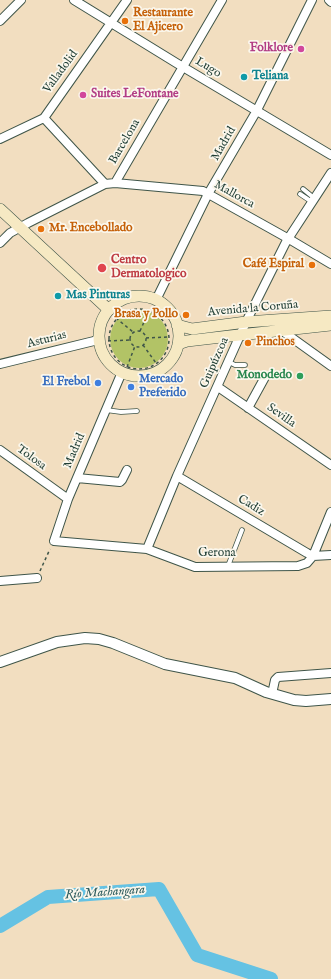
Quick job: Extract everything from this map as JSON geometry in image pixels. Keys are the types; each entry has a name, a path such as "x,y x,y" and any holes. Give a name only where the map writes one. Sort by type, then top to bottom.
{"main road":[{"path":"0,209 112,314"},
{"path":"144,296 156,300 169,310 177,325 179,335 178,344 170,361 163,368 153,374 138,376 110,364 102,352 104,340 100,327 104,318 112,314 120,301 131,297 144,296"},
{"name":"Avenida la Coruña","path":"177,325 192,329 246,322 331,316"},
{"name":"Avenida la Coruña","path":"178,344 187,341 331,325"}],"street":[{"path":"0,21 21,0"},
{"name":"Lugo","path":"74,0 256,112 331,155"},
{"name":"Valladolid","path":"0,139 44,118 127,0"},
{"name":"Barcelona","path":"0,243 10,233 105,184 115,183 222,0"},
{"name":"Madrid","path":"156,300 208,194 256,112 312,0"},
{"path":"44,118 105,184"},
{"name":"Guipúzcoa","path":"147,549 177,476 246,322 289,239 331,173"},
{"name":"Mallorca","path":"115,183 203,191 331,264"},
{"path":"281,330 331,366"},
{"name":"Asturias","path":"0,364 94,341 104,340"},
{"name":"Madrid","path":"54,541 68,499 106,410 125,370"},
{"path":"248,408 265,377"},
{"name":"Sevilla","path":"218,387 331,465"},
{"name":"Tolosa","path":"0,450 68,499"},
{"path":"77,478 118,483 122,480 127,470"},
{"name":"Cadiz","path":"177,476 313,556"},
{"path":"313,556 331,512"},
{"name":"Gerona","path":"54,541 147,549 188,565 201,567 298,566 307,563 313,556 331,555"},
{"path":"0,581 37,578"},
{"path":"0,662 57,642 85,638 99,639 113,642 165,664 235,678 272,694 294,700 306,701 331,699"},
{"path":"272,694 275,680 278,677 331,673"}],"lane":[{"path":"301,192 313,200"},
{"path":"229,362 235,365 245,365"},
{"path":"106,410 121,412 137,411"},
{"path":"228,566 242,530"}],"path":[{"path":"112,314 121,313 132,309 144,308 150,310 164,321 169,336 167,350 156,364 145,369 125,370"},
{"path":"133,333 140,331 150,310"},
{"path":"112,314 133,333"},
{"path":"104,340 110,327 112,314"},
{"path":"140,331 144,333 146,338 143,346"},
{"path":"130,340 133,333"},
{"path":"146,338 169,336"},
{"path":"104,340 130,340"},
{"path":"104,340 125,370"},
{"path":"130,340 135,346"},
{"path":"125,370 135,346"},
{"path":"135,346 143,346"},
{"path":"143,346 156,364"},
{"path":"37,578 54,541"}],"green space":[{"path":"133,310 145,310 160,318 168,333 168,345 160,360 145,368 133,368 118,360 110,345 110,333 118,318"}],"waterway":[{"name":"Río Machangara","path":"0,926 48,897 159,889 197,955 271,979"}],"place":[{"name":"Restaurante El Ajicero","path":"125,21"},
{"name":"Folklore","path":"301,49"},
{"name":"Teliana","path":"244,77"},
{"name":"Suites LeFontane","path":"83,95"},
{"name":"Mr. Encebollado","path":"41,229"},
{"name":"Café Espiral","path":"312,265"},
{"name":"Centro Dermatologico","path":"102,268"},
{"name":"Mas Pinturas","path":"58,296"},
{"name":"Brasa y Pollo","path":"186,315"},
{"name":"Pinchos","path":"248,343"},
{"name":"Monodedo","path":"300,376"},
{"name":"El Frebol","path":"98,383"},
{"name":"Mercado Preferido","path":"131,387"}]}
